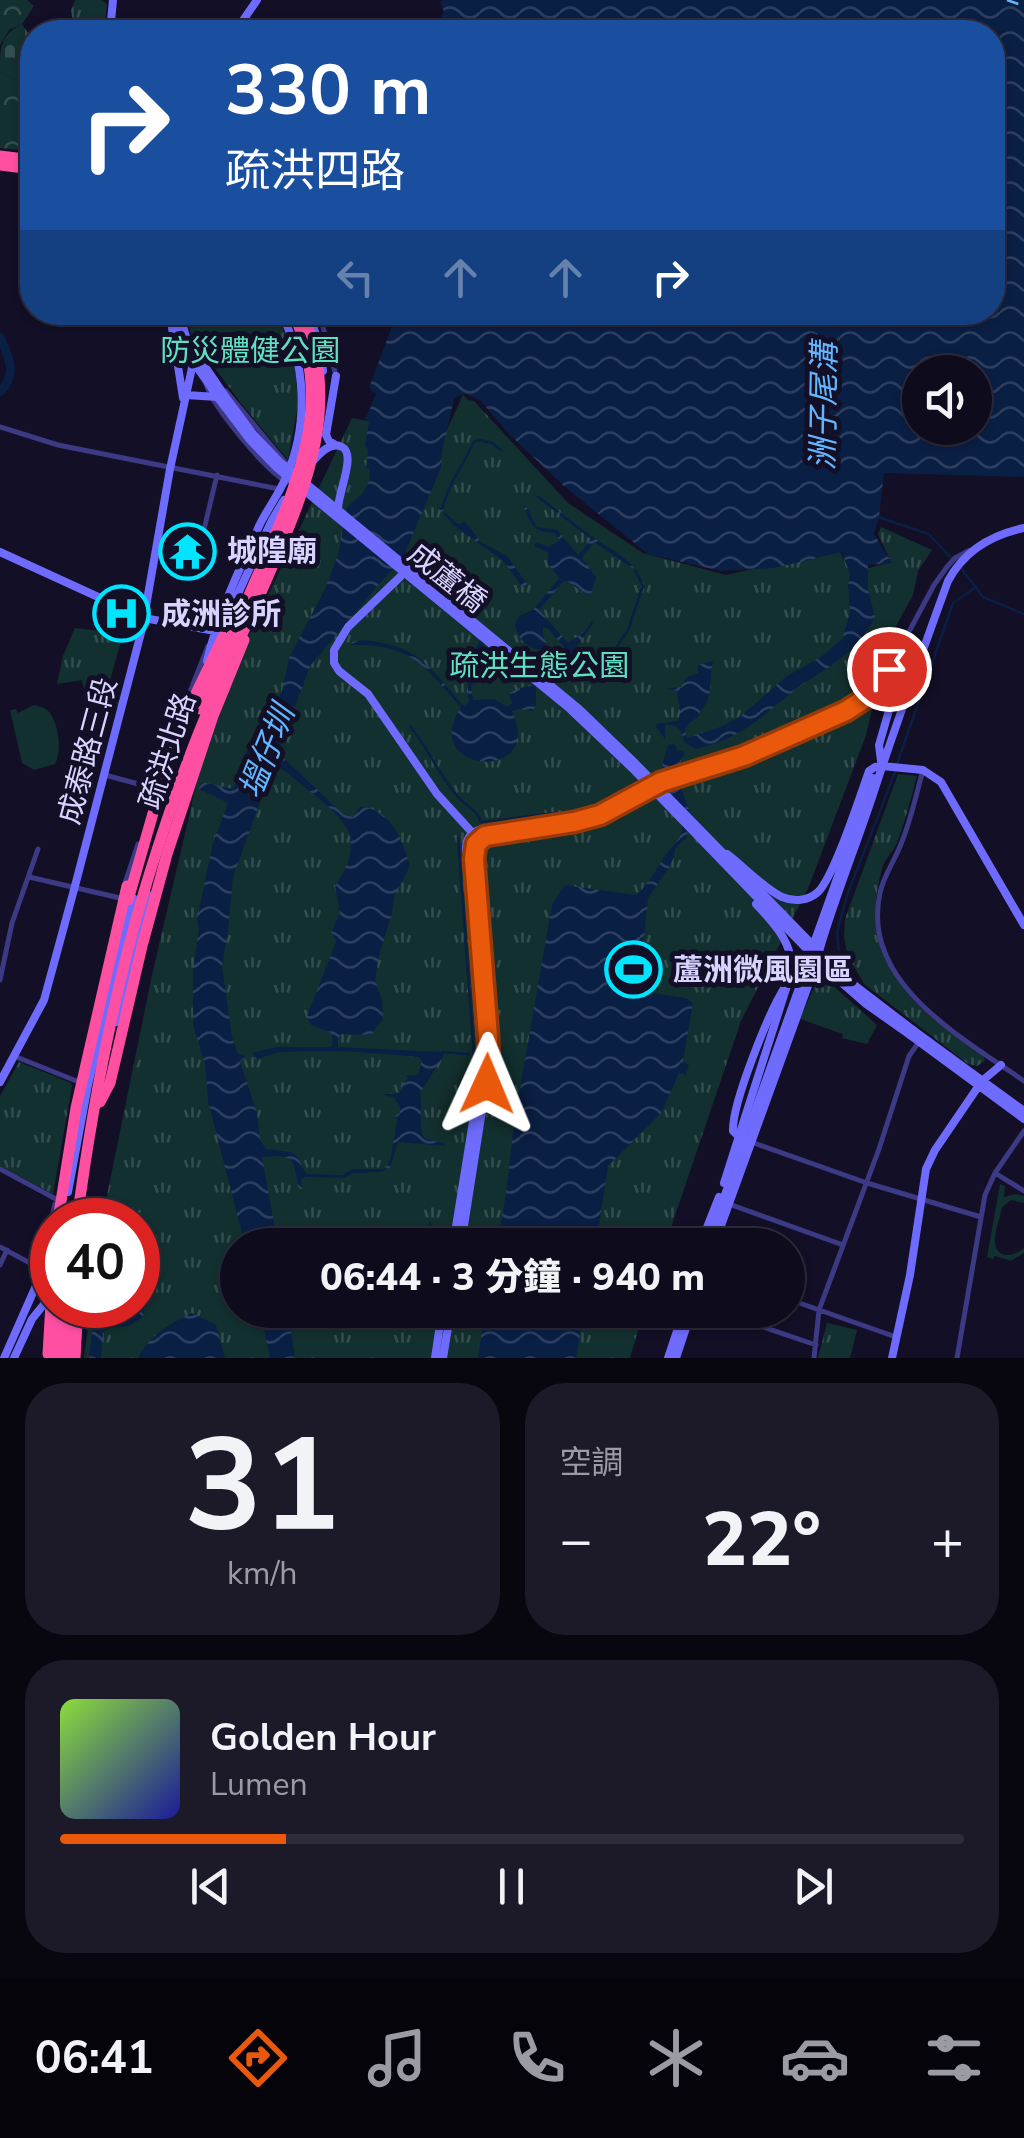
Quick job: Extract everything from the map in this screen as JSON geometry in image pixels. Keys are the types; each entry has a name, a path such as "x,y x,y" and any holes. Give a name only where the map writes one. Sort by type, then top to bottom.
{"highway":[{"path":"80,1198 92,1094 146,866 177,768 305,454 312,389 299,325"},
{"path":"100,1102 110,1084 166,854 189,784 306,484 321,398 318,360 308,325"},
{"path":"84,1083 124,899 162,782 190,706 261,566"},
{"path":"81,1198 96,1098 145,888 181,776 259,598"},
{"path":"64,1198 76,1108 97,1015 128,883 141,865"},
{"path":"83,1198 147,902"},
{"path":"54,1328 55,1358"},
{"path":"55,1358 60,1328"},
{"path":"75,1358 77,1328"}],"street":[{"path":"174,325 184,408"},
{"path":"180,325 218,397 258,457 286,485"},
{"name":"疏洪北路","path":"286,485 300,422 301,379 287,325"},
{"name":"疏洪北路","path":"124,899 195,678 262,521 315,449 324,396 321,352 310,325"},
{"path":"322,325 336,376 326,435 329,442 346,450 348,460 337,505 343,519 403,570 344,632 334,650 334,662 368,694 437,794 475,836 489,1066 464,1228"},
{"name":"成泰路三段","path":"0,1082 44,1000 75,886 144,618 194,358"},
{"path":"208,379 222,386 290,468 300,474 330,446 338,446"},
{"path":"186,395 218,397"},
{"name":"成蘆橋","path":"218,397 277,468 570,709 827,970 866,1004 912,1033"},
{"name":"成蘆橋","path":"218,397 280,462 578,708 845,978 912,1033"},
{"path":"0,428 45,442 170,469 286,485"},
{"path":"157,545 198,547 216,476"},
{"path":"817,946 952,574 972,552 997,536 1024,528"},
{"path":"456,1228 482,1066 466,843 475,836 600,815 660,780 755,751 846,711 883,683 947,567 967,550 972,552"},
{"path":"0,552 144,618 217,632"},
{"name":"疏洪北路","path":"56,1198 141,865 217,632"},
{"name":"疏洪北路","path":"82,1198 114,1033 147,902 168,824 208,714 217,632"},
{"path":"882,766 879,745 896,673 889,669"},
{"path":"711,840 776,894 806,899 820,890 831,872 874,766 923,770 941,782 1024,925"},
{"path":"923,770 902,841 880,890 881,938 896,977 925,1010 1024,1081"},
{"path":"105,774 157,789"},
{"path":"698,836 784,936 793,965 712,1228"},
{"path":"0,980 12,924 38,849"},
{"path":"29,877 124,899"},
{"path":"714,1228 812,963"},
{"path":"791,978 768,1020 733,1123 738,1138 866,1183 981,1216"},
{"path":"912,1033 1024,1111"},
{"path":"814,1358 819,1310 909,1056 921,1039"},
{"path":"14,1056 84,1083"},
{"path":"892,1358 910,1275 926,1169 981,1083 1001,1065"},
{"name":"疏洪北路","path":"65,1198 84,1083"},
{"path":"981,1083 1024,1119"},
{"path":"957,1358 985,1195 1024,1132"},
{"path":"716,1228 729,1204 747,1141"},
{"path":"0,1169 54,1198"},
{"path":"995,1174 1024,1191"},
{"path":"729,1204 843,1245"},
{"path":"0,1265 4,1249 30,1263"},
{"path":"4,1358 30,1301"},
{"path":"805,1305 896,1337"},
{"path":"14,1358 30,1324"},
{"path":"55,1358 58,1328"},
{"path":"435,1358 439,1328"},
{"path":"443,1358 448,1328"},
{"path":"668,1358 678,1328"},
{"path":"676,1358 686,1328"},
{"path":"766,1328 816,1345"}],"green space":[{"path":"0,0 27,0 34,6 20,25 9,30 0,45"},
{"path":"75,0 101,0 107,4 105,20 72,20"},
{"path":"20,25 20,85 0,72 3,43"},
{"path":"0,72 20,85 20,150 0,148"},
{"name":"防災體健公園","path":"189,325 282,325 295,361 298,405 288,460 240,402 191,336"},
{"name":"疏洪生態公園","path":"463,395 474,401 568,503 643,553 726,575 839,550 851,573 891,562 878,534 881,527 932,550 918,571 913,595 891,635 865,738 809,886 741,1021 671,1228 220,1228 220,1328 639,1328 630,1358 84,1358 88,1328 160,1328 160,1198 106,1198 152,975 200,769 245,644 352,418 444,436"},
{"path":"75,628 123,634 107,691 122,696 121,708 88,707 82,680 57,684"},
{"path":"34,705 50,713 59,746 55,764 34,770 22,763 10,710 16,709 18,713"},
{"path":"898,774 917,776 897,843 880,878 876,906 878,935 889,964 909,996 983,1055 985,1061 977,1066 968,1064 864,984 848,956 845,919"},
{"path":"820,974 877,1025 867,1044 842,1038 843,1034 800,1019"},
{"path":"19,1062 72,1086 53,1194 0,1166 0,1096"},
{"path":"1000,1184 1005,1186 1004,1197 1024,1196 1024,1203 1011,1200 1002,1207 996,1232 996,1246 1001,1254 1010,1255 1024,1248 1024,1253 1011,1261 987,1257"},
{"path":"827,1323 857,1330 850,1358 818,1358"}],"water":[{"name":"塭仔圳","path":"443,0 1024,0 1024,477 884,473 874,534 892,563 868,565 868,589 875,617 867,630 840,659 748,727 723,741 695,749 685,743 677,727 665,725 665,739 656,727 677,721 680,713 677,691 665,689 681,687 687,677 698,673 698,665 713,661 707,701 699,717 685,730 687,738 741,716 787,676 821,657 842,639 850,613 850,574 842,552 775,568 721,571 648,554 564,486 508,433 480,400 466,394 454,399 441,468 404,555 310,666 278,753 344,815 353,817 360,807 379,813 394,827 403,846 410,866 394,897 375,980 383,1019 371,1035 341,1034 338,1047 443,1052 420,1093 424,1138 445,1144 398,1142 390,1168 343,1178 306,1177 301,1179 299,1190 291,1159 262,1157 275,1228 241,1228 193,1025 197,919 213,843 228,803 199,789 202,782 233,789 249,743 282,691 289,658 325,589 338,555 347,507 363,493 369,481 365,445 369,422 365,420 376,394 369,388 393,325 1005,325 1005,20 441,20","holes":["274,763 336,814 349,834 350,856 335,886 340,913 331,932 336,942 307,1016 311,1025 331,1033 331,1047 278,1047 253,1055 255,1059 282,1052 319,1051 419,1057 422,1061 418,1075 406,1075 399,1093 384,1094 394,1097 400,1107 395,1116 388,1165 383,1169 353,1169 342,1175 306,1174 297,1156 266,1149 260,1140 257,1113 240,1061 245,1055 238,1054 232,1037 222,966 233,877"]},
{"path":"538,495 635,570 594,542 582,558 596,577 592,592 588,596 563,582 539,610 568,643 585,631 592,620 574,650 596,670 597,676 578,662 547,628 543,628 543,635 547,644 540,650 524,642 515,626 518,617 534,609 559,578 548,564 548,552 534,544 549,547 560,540 554,533 541,531 533,525 523,505 537,527 557,530 578,555 591,539"},
{"path":"436,504 458,524 465,522 481,542 507,556 527,584 523,587 502,560 453,525"},
{"path":"364,640 411,653 464,706 469,702 474,654 480,640 484,643 484,655 492,666 475,676 471,686 473,700 494,699 508,707 512,703 511,692 536,687 533,711 512,711 518,735 512,751 483,762 467,757 455,746 452,729 461,707 426,669 403,653 351,645"},
{"path":"674,744 685,753 676,776 689,809 687,837 675,849 668,869 648,898 635,987 693,1003 683,1062 689,1065 686,1075 679,1073 662,1112 608,1166 599,1228 500,1228 552,904 565,885 636,895 649,881 679,839 682,827 679,809 663,775 668,745"},
{"path":"192,1313 216,1325 225,1358 138,1358 161,1331"},
{"path":"92,1328 110,1328 103,1332 101,1358 89,1358"},
{"path":"264,1328 291,1328 295,1358 270,1358"},
{"path":"482,1328 581,1328 576,1358 478,1358"}],"waterway":[{"path":"0,337 10,372 0,392"},
{"path":"442,508 474,442 492,443 501,450"},
{"path":"878,517 929,534 952,559"},
{"path":"961,568 983,597 1024,614"},
{"path":"597,676 628,630 643,586 635,570"},
{"name":"洲子尾溝","path":"897,764 953,603 976,587"},
{"path":"410,726 453,791 481,822 556,813"},
{"name":"洲子尾溝","path":"839,952 837,932 847,896 895,772"},
{"path":"458,838 474,1054"},
{"path":"443,1052 468,1054"},
{"path":"430,1224 431,1228"}],"ferry route":[{"path":"1007,0 1024,6"}],"place":[{"name":"城隍廟","path":"188,551"},
{"name":"成洲診所","path":"122,614"},
{"name":"蘆洲微風園區","path":"634,970"}],"route":[{"path":"487,1084 488,1037 474,859 479,840 492,834 600,815 661,782 766,747 859,704 883,683 889,669"}]}
